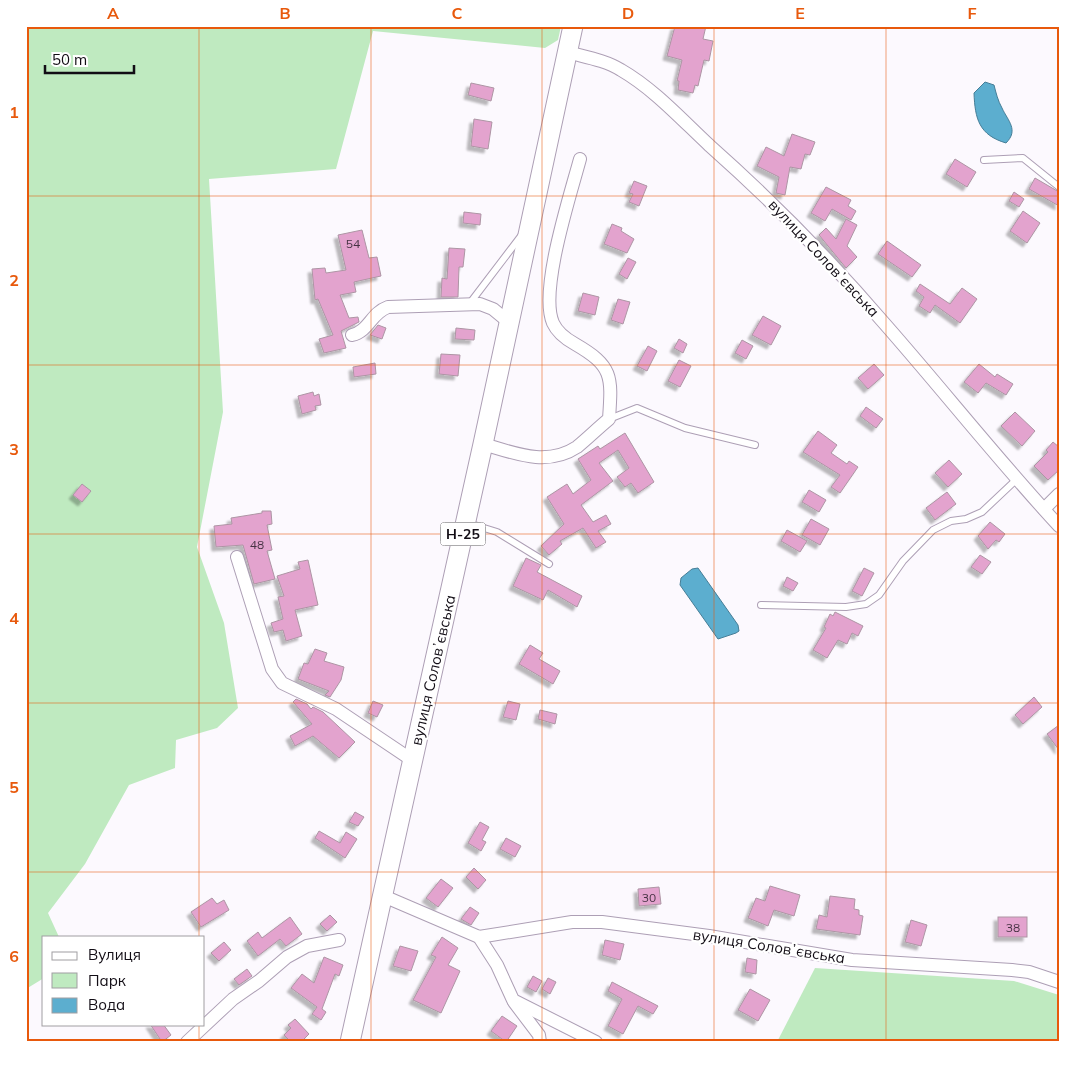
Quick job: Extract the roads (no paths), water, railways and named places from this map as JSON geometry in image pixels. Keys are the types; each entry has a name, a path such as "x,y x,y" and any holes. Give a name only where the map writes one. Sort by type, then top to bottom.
{"main road":[{"name":"вулиця Соловʼєвська","path":"350,1042 381,895 510,323 529,225 573,26"}],"street":[{"name":"вулиця Соловʼєвська","path":"568,52 598,60 620,69 642,84 756,187 821,253 884,322 1016,480 1059,526"},
{"path":"483,444 524,456 555,457 578,446 609,419 610,389 607,370 597,358 560,334 553,325 550,314 549,300 555,260 580,159"},
{"path":"352,335 362,331 375,315 388,307 470,303 486,305 510,323"},
{"path":"1044,509 1059,494"},
{"path":"237,557 272,669 282,683 336,709 412,760"},
{"path":"381,895 479,937 496,965 512,1000 539,1036 540,1042"},
{"name":"вулиця Соловʼєвська","path":"479,937 572,922 602,922 709,936 852,960 1029,972 1059,982"},
{"path":"205,1025 233,999 259,981 287,957 307,946 339,940"},
{"path":"512,1000 596,1042"},
{"path":"187,1042 204,1026"}],"lane":[{"path":"984,160 1023,158 1059,187"},
{"path":"470,303 529,225"},
{"path":"609,419 637,408 685,428 756,445"},
{"path":"761,605 846,607 866,604 879,595 903,561 934,530 951,520 966,519 982,512 1016,480"},
{"path":"466,522 497,532 549,564"}],"water":[{"path":"985,82 994,85 999,103 1011,125 1012,134 1006,143 997,140 984,131 977,118 974,93"},
{"path":"698,568 738,625 739,631 736,633 718,639 680,585 681,578 692,569"}]}
